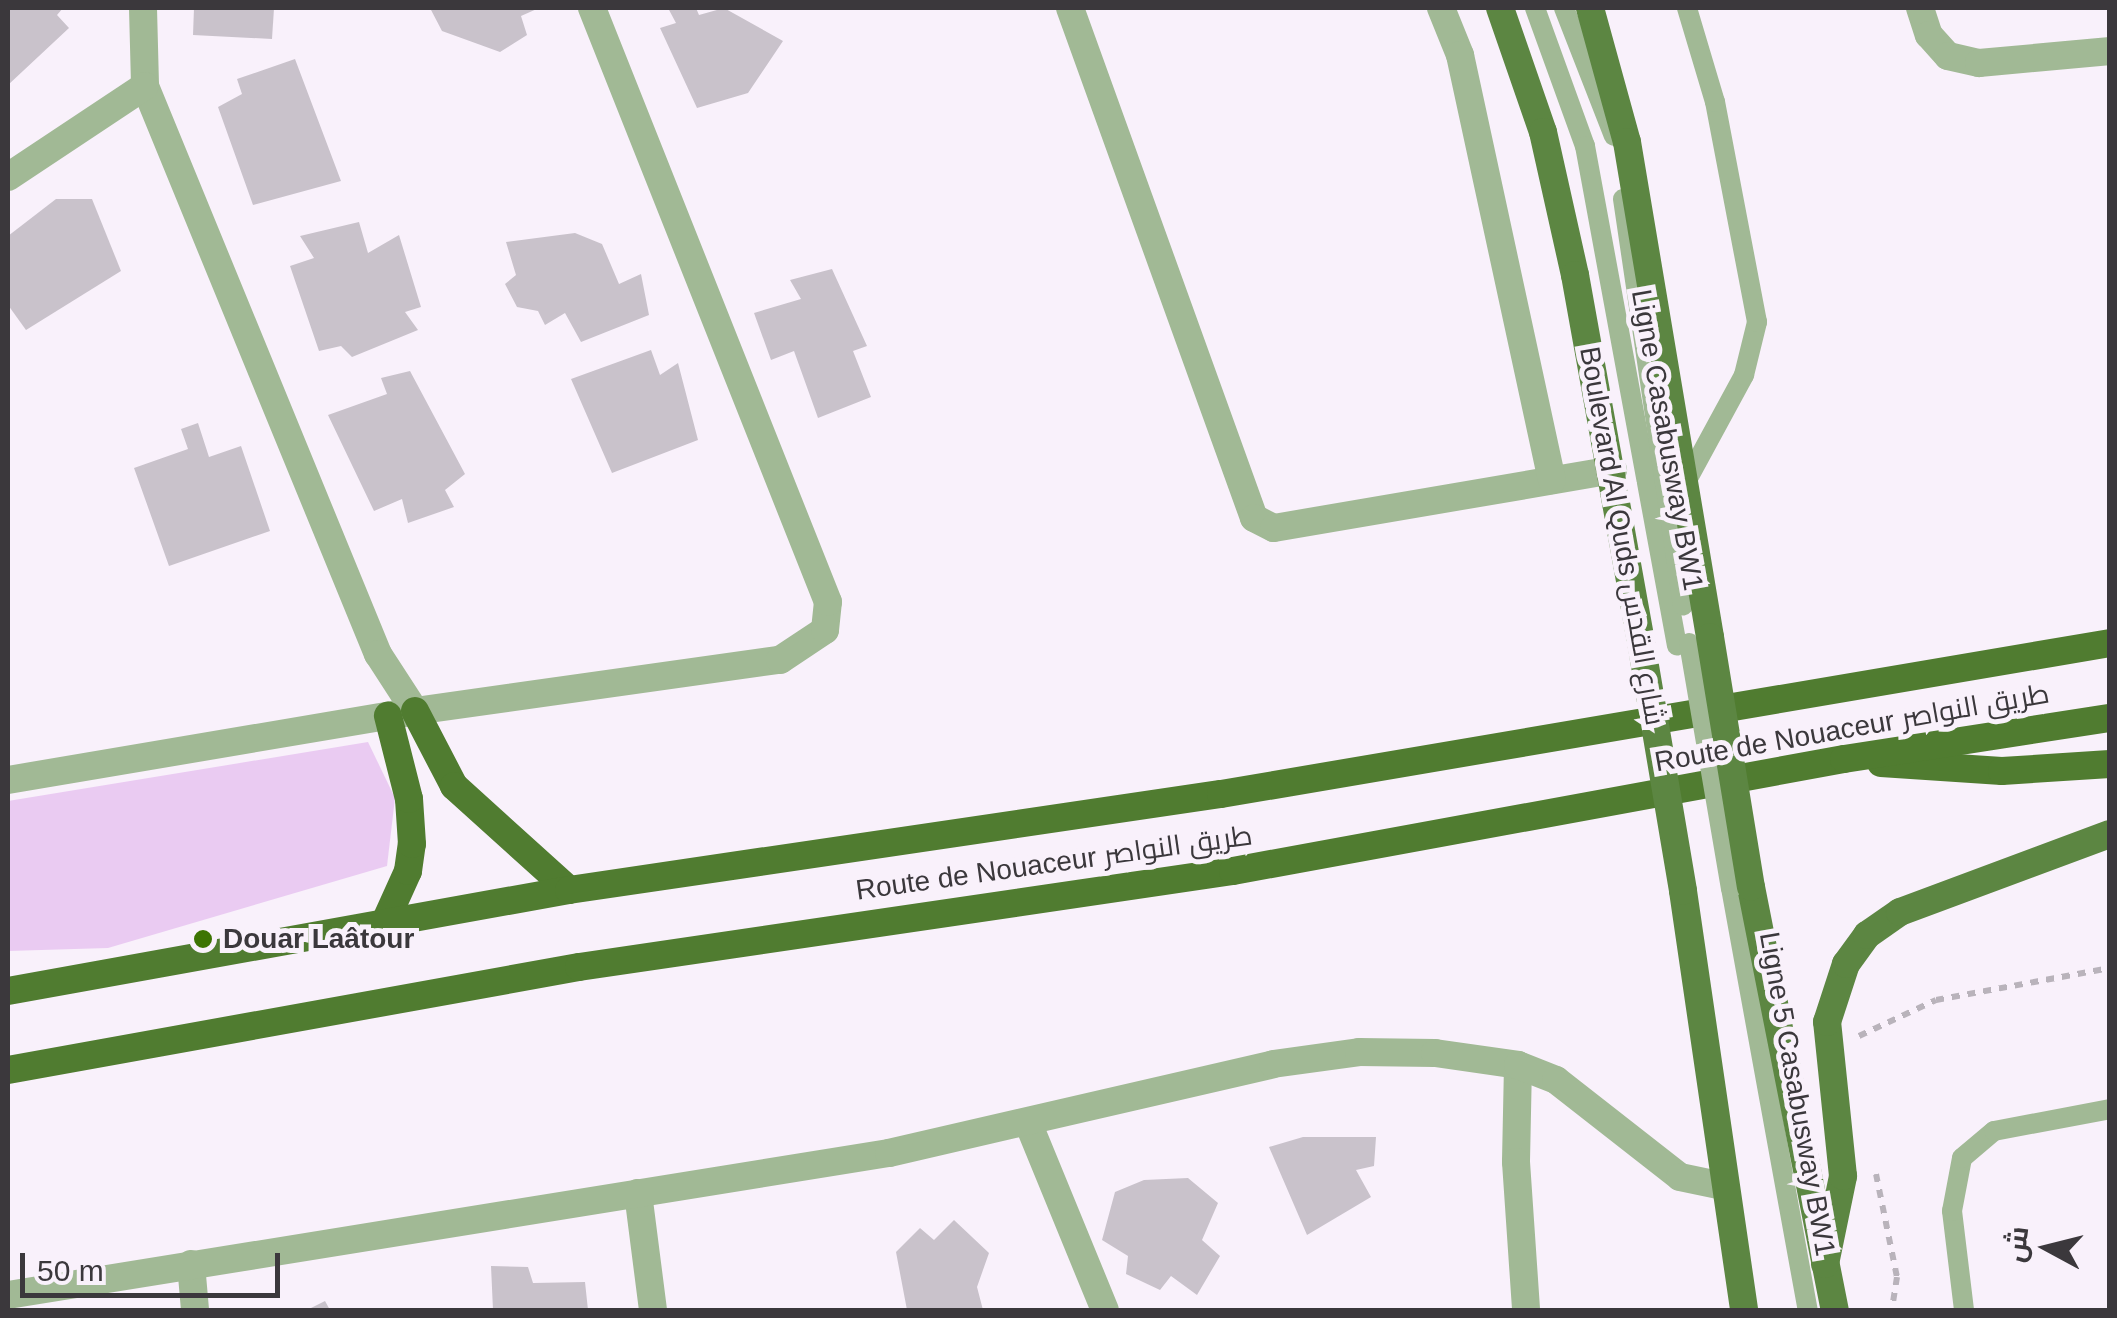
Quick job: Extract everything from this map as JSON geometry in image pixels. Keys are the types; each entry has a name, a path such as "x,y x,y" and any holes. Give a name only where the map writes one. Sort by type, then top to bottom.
{"highway":[{"name":"Route de Nouaceur طريق النواصر","path":"8,991 569,890 1221,794 2110,643"},
{"path":"401,714 454,786 569,890"},
{"path":"385,922 408,871 412,844 401,714"},
{"name":"Route de Nouaceur طريق النواصر","path":"8,1070 579,966 1233,871 1844,758 2110,718"},
{"path":"1844,758 2002,771 2110,764"}],"main road":[{"name":"Boulevard Al Quds شارع القدس","path":"1500,8 1543,132 1613,470 1683,891 1744,1310"},
{"path":"1590,8 1627,142 1686,482 1692,642 1733,888 1836,1310"},
{"path":"1826,1264 1843,1176 1827,1022 1846,964 1867,935 1900,912 2110,834"}],"street":[{"path":"143,8 145,86 401,714"},
{"path":"8,780 401,714 780,660 825,630 828,602 592,8"},
{"path":"1070,8 1254,518 1274,528 1613,470"},
{"path":"1441,8 1460,55 1552,480"},
{"path":"1920,8 1929,35 1948,56 2006,62 2110,50"},
{"path":"8,177 145,86"},
{"path":"8,1295 1029,1125 1170,1087 1359,1052 1435,1053 1518,1065 1556,1080 1680,1177 1723,1186"},
{"path":"1518,1065 1516,1162 1526,1310"},
{"path":"1029,1125 1105,1310"},
{"path":"638,1193 653,1310"},
{"path":"191,1264 195,1310"}],"lane":[{"name":"Ligne Casabusway BW1","path":"1535,8 1585,146 1692,642"},
{"name":"Ligne Casabusway BW1","path":"1564,8 1614,136 1692,642"},
{"path":"1686,482 1744,374 1757,337 1730,175 1687,8"},
{"name":"Ligne 5 Casabusway BW1","path":"1733,888 1794,1310"},
{"name":"Ligne 5 Casabusway BW1","path":"1733,888 1808,1310"},
{"path":"1964,1310 1952,1211 1962,1158 1994,1131 2110,1110"}],"path":[{"path":"1854,1046 1870,1027 1936,1000 2110,968"},
{"path":"1874,1166 1897,1276 1892,1310"}],"shaded area":[{"path":"368,742 395,798 387,866 108,948 8,951 8,801"}],"building":[{"path":"8,8 63,8 57,15 69,28 8,85"},
{"path":"194,8 274,8 272,39 193,35"},
{"path":"430,8 539,8 521,16 527,35 500,52 442,31"},
{"path":"668,8 696,8 699,15 724,8 783,41 748,93 697,108 660,28 676,23"},
{"path":"295,59 341,181 253,205 218,107 242,94 237,79"},
{"path":"56,199 92,199 121,271 26,330 8,305 8,236"},
{"path":"359,222 368,253 399,235 421,307 405,312 418,330 352,357 341,346 319,351 290,266 314,258 300,236"},
{"path":"575,233 602,244 619,284 641,274 649,315 581,342 565,313 545,325 538,311 517,307 505,284 516,275 506,242"},
{"path":"832,269 867,346 853,351 871,397 818,418 794,351 771,360 754,313 801,299 790,280"},
{"path":"651,350 660,375 678,363 698,440 612,473 571,379"},
{"path":"410,371 465,474 445,490 454,507 408,523 402,499 374,511 328,415 387,394 381,378"},
{"path":"198,423 209,457 241,446 270,531 169,566 134,468 188,449 181,429"},
{"path":"1303,1137 1376,1137 1374,1166 1356,1170 1371,1197 1307,1235 1269,1147"},
{"path":"1188,1178 1218,1203 1202,1240 1220,1256 1197,1295 1171,1276 1160,1290 1126,1274 1128,1256 1102,1240 1115,1192 1144,1180"},
{"path":"954,1220 989,1253 977,1287 983,1310 907,1310 896,1252 920,1228 934,1240"},
{"path":"491,1266 528,1267 533,1283 585,1282 588,1310 493,1310"},
{"path":"325,1301 330,1310 307,1310"}],"place":[{"name":"Douar Laâtour","path":"203,939"}]}
